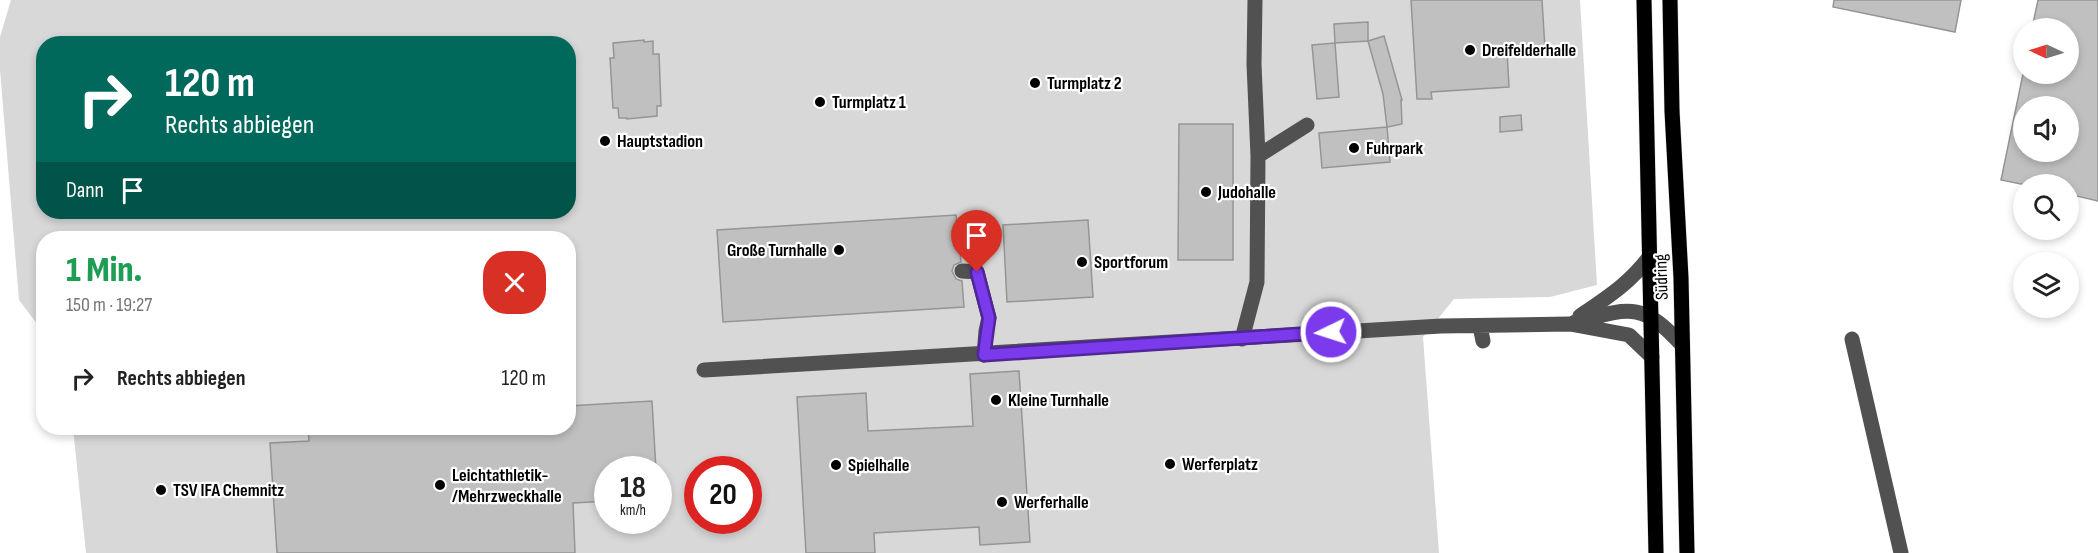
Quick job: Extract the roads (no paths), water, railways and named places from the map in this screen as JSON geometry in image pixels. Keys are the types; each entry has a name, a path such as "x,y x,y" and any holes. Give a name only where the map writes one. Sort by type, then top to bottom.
{"main road":[{"name":"Südring","path":"1644,0 1656,553"},
{"name":"Südring","path":"1670,0 1687,553"}],"lane":[{"path":"1242,339 1257,282 1258,156 1254,64 1256,0"},
{"path":"1258,156 1307,125"},
{"path":"1569,324 1623,287 1650,256"},
{"path":"962,271 977,272 989,318 984,355"},
{"path":"704,370 1441,326 1482,333 1569,324 1629,310 1651,316 1669,330 1682,345"},
{"path":"1569,324 1629,335 1652,357"},
{"path":"1852,339 1901,553"}],"place":[{"name":"Dreifelderhalle","path":"1470,50"},
{"name":"Turmplatz 2","path":"1035,83"},
{"name":"Turmplatz 1","path":"820,102"},
{"name":"Hauptstadion","path":"605,141"},
{"name":"Fuhrpark","path":"1354,148"},
{"name":"Judohalle","path":"1206,192"},
{"name":"Große Turnhalle","path":"839,250"},
{"name":"Sportforum","path":"1082,262"},
{"name":"Kleine Turnhalle","path":"996,400"},
{"name":"Werferplatz","path":"1170,464"},
{"name":"Spielhalle","path":"836,465"},
{"name":"Leichtathletik- /Mehrzweckhalle","path":"440,485"},
{"name":"TSV IFA Chemnitz","path":"161,490"},
{"name":"Werferhalle","path":"1002,502"}]}
